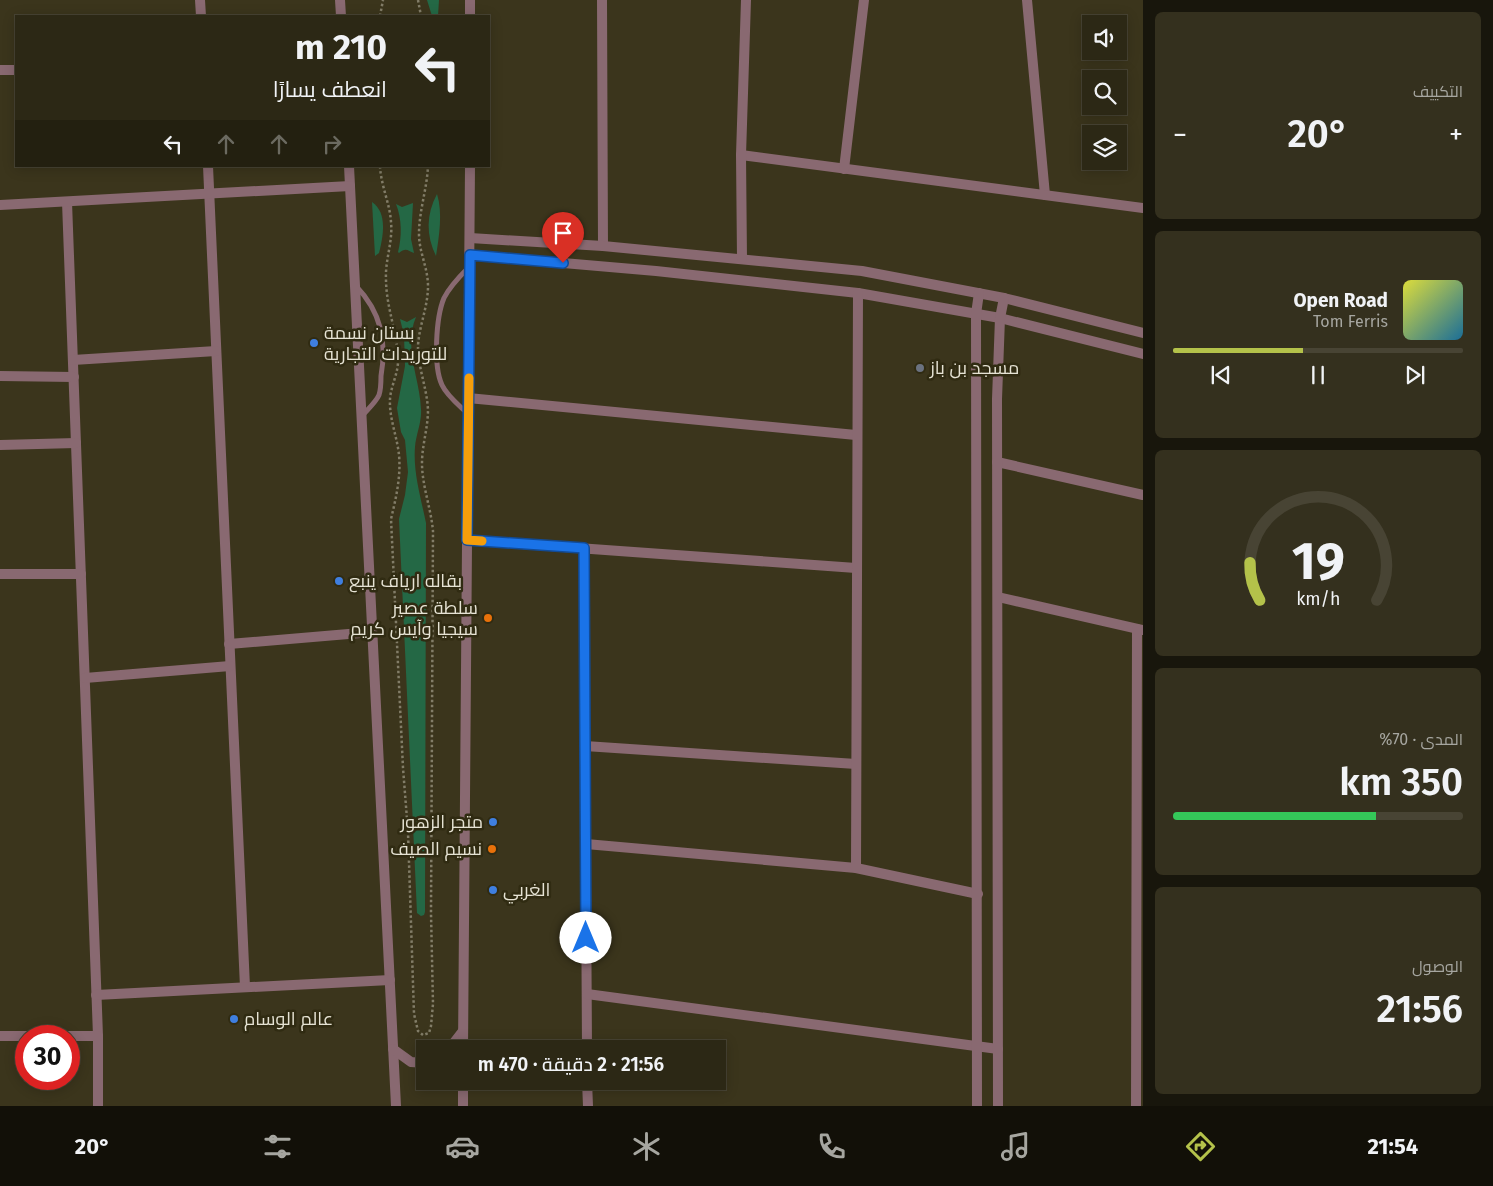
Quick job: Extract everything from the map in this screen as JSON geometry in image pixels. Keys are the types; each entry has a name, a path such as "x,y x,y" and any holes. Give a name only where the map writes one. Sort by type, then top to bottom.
{"street":[{"path":"200,0 201,15"},
{"path":"340,0 341,15"},
{"path":"470,0 470,15"},
{"path":"602,0 603,246"},
{"path":"742,258 741,155 746,0"},
{"path":"844,169 864,0"},
{"path":"1027,0 1045,195"},
{"path":"0,70 15,70"},
{"path":"741,155 1143,208"},
{"path":"208,167 244,987"},
{"path":"349,167 396,1106"},
{"path":"463,1040 470,167"},
{"path":"0,206 350,186"},
{"path":"67,202 98,1036 98,1106"},
{"path":"470,238 603,246 862,271 1004,298 1143,333"},
{"path":"470,255 656,271 858,293 1000,318 1143,354"},
{"path":"856,868 856,435 858,293"},
{"path":"978,1106 976,314 979,293"},
{"path":"998,1106 998,462 1000,318 1004,298"},
{"path":"73,360 216,351"},
{"path":"0,376 74,377"},
{"path":"468,398 856,435"},
{"path":"0,445 76,443"},
{"path":"998,462 1143,495"},
{"path":"467,540 856,568"},
{"path":"584,548 587,1040"},
{"path":"0,574 81,574"},
{"path":"998,597 1140,630 1139,1084 1136,1106"},
{"path":"229,644 372,632"},
{"path":"85,678 230,666"},
{"path":"585,746 856,764"},
{"path":"586,844 856,868 978,894"},
{"path":"96,995 390,980"},
{"path":"587,994 978,1048 998,1049"},
{"path":"456,1040 463,1031"},
{"path":"0,1036 98,1036"},
{"path":"393,1049 411,1062 416,1062"},
{"path":"463,1090 463,1106"},
{"path":"587,1090 588,1106"}],"lane":[{"path":"468,414 442,386 436,345 438,322 444,298 456,280 470,266"},
{"path":"355,285 378,316 383,341 382,370 378,395 362,417"}],"path":[{"path":"380,15 383,0"},
{"path":"418,0 421,15"},
{"path":"380,167 380,178 391,220 386,298 395,331 398,359 390,398 391,418 400,467 391,519 408,840 414,1014 418,1031 423,1035 429,1033 432,1026 433,1004 431,913 433,531 423,481 422,463 428,413 426,392 419,363 418,346 427,302 428,284 426,264 419,236 428,167"}],"green space":[{"path":"427,0 439,0 438,15 432,15"},
{"path":"437,194 440,217 436,256 430,240 429,217"},
{"path":"372,202 380,212 383,226 379,253 375,256"},
{"path":"413,203 411,239 414,253 405,250 399,253 401,228 396,204 402,207"},
{"path":"416,317 412,328 411,340 421,414 416,442 415,466 426,523 425,912 421,916 417,913 399,519 408,472 405,440 401,432 397,408 405,366 404,335 400,319 407,322"}],"slow traffic":[{"path":"469,378 467,540 482,541"}],"place":[{"name":"بستان نسمة للتوريدات التجارية","path":"314,343"},
{"name":"مسجد بن باز","path":"920,368"},
{"name":"بقاله ارياف ينبع","path":"339,581"},
{"name":"سلطة عصير سيجيا وآيس كريم","path":"488,618"},
{"name":"متجر الزهور","path":"493,822"},
{"name":"نسيم الصيف","path":"492,849"},
{"name":"الغربي","path":"493,890"},
{"name":"عالم الوسام","path":"234,1019"}],"route":[{"path":"563,263 470,255 467,540 584,548 586,938"}]}
